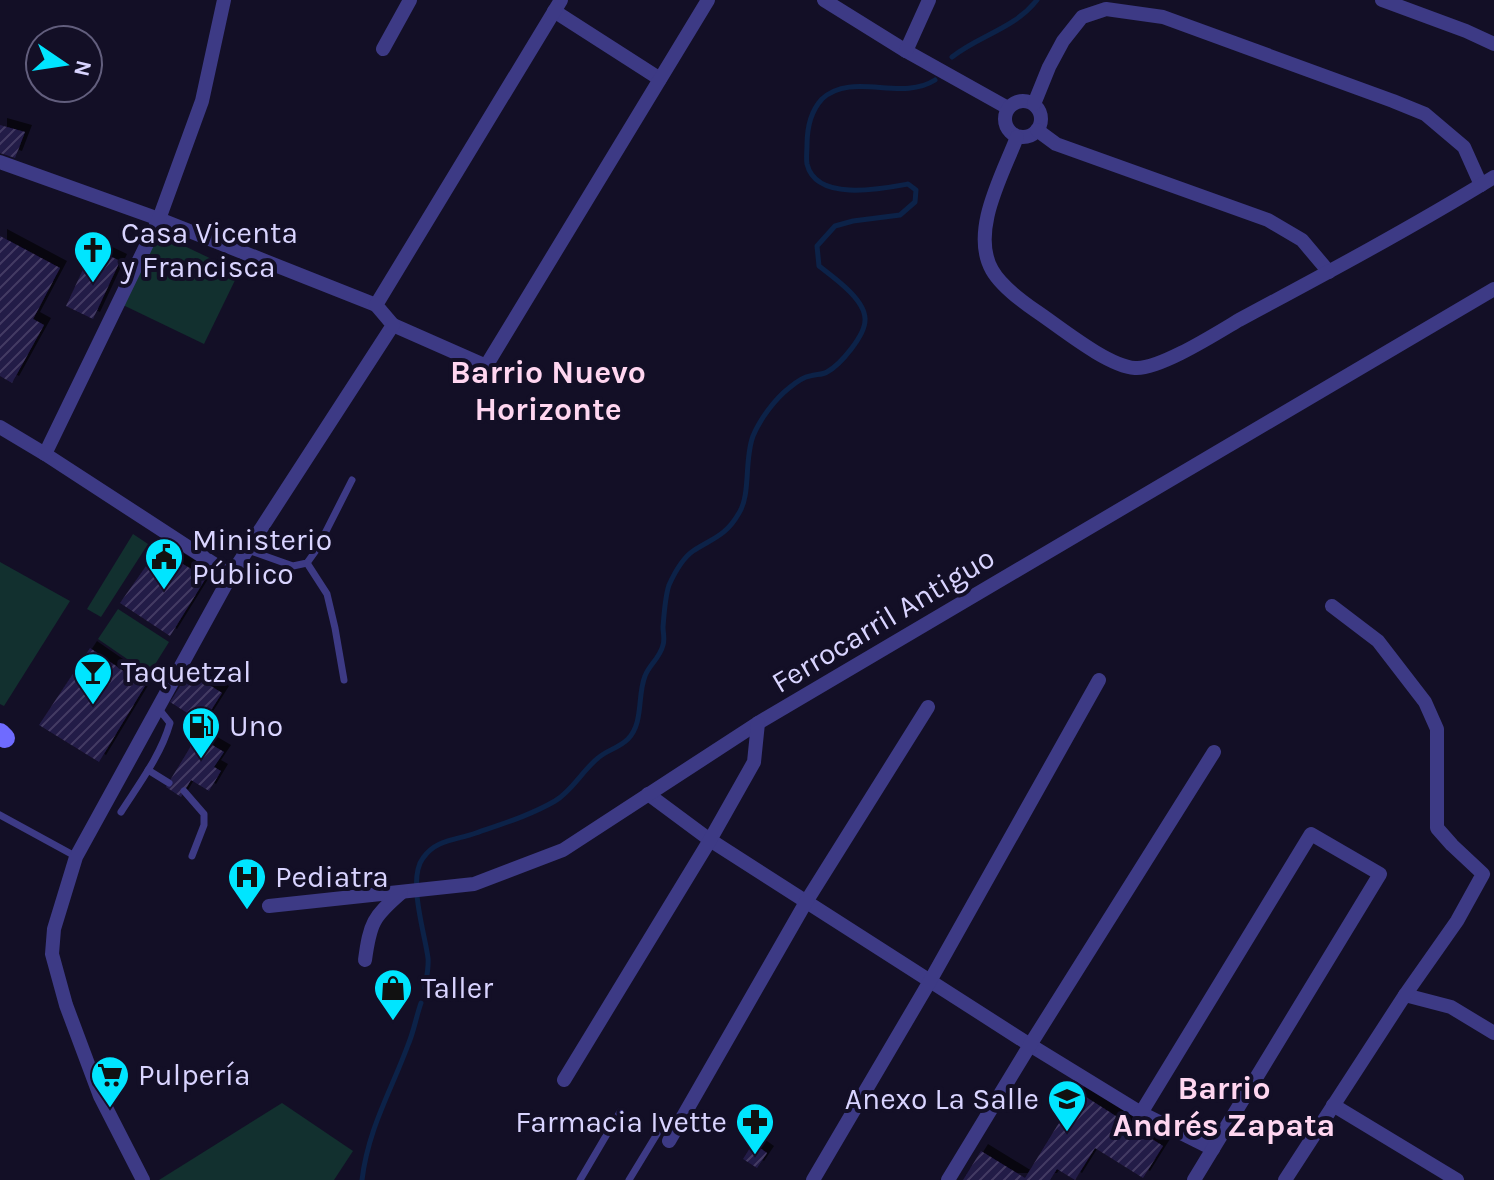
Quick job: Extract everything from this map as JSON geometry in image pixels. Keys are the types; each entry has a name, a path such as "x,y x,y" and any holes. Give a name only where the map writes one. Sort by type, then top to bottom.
{"street":[{"path":"45,454 159,219 202,101 224,0"},
{"path":"383,49 410,0"},
{"path":"0,162 159,219 376,305 393,325 486,366 708,0"},
{"path":"824,0 906,51 1008,108"},
{"path":"906,51 929,0"},
{"path":"1382,0 1494,44"},
{"path":"376,305 557,6 660,79"},
{"path":"1017,137 985,219 985,254 993,272 1018,299 1110,361 1135,368 1151,367 1329,272 1488,181 1464,147 1425,114 1163,17 1106,9 1082,17 1063,41 1034,104"},
{"path":"1016,102 1034,104 1040,112 1041,121 1037,130 1028,137 1017,137 1008,130 1005,119 1008,108 1016,102"},
{"path":"1037,130 1056,144 1268,220 1302,240 1329,272"},
{"name":"Ferrocarril Antiguo","path":"269,906 474,884 563,850 758,723 1494,289"},
{"path":"143,1180 100,1096 66,1005 52,954 54,929 76,857 231,575 393,325"},
{"path":"0,427 231,575"},
{"path":"1285,1180 1405,995 1488,877 1437,828 1437,729 1425,702 1378,641 1332,606"},
{"path":"813,1180 930,981 1099,680"},
{"path":"663,1138 928,707"},
{"path":"564,1080 754,762 758,723"},
{"path":"948,1180 1214,752"},
{"path":"648,794 710,840 1030,1045 1141,1113 1213,1149"},
{"path":"1141,1113 1311,834 1380,874 1194,1180"},
{"path":"365,960 371,927 379,912 402,892"},
{"path":"1405,995 1451,1007 1494,1033"},
{"path":"1333,1105 1457,1180"}],"lane":[{"path":"246,549 293,566 307,563 352,480"},
{"path":"307,563 327,594 344,680"},
{"path":"121,812 148,770 167,732 170,723 158,708"},
{"path":"148,770 169,783"},
{"path":"184,791 204,814 204,825 192,856"},
{"path":"0,815 76,857"},
{"path":"580,1180 620,1112"},
{"path":"629,1180 663,1138"}],"green space":[{"path":"157,233 239,272 204,344 123,305"},
{"path":"133,534 148,544 101,617 87,609"},
{"path":"0,562 70,601 4,706 0,704"},
{"path":"118,609 169,642 149,674 98,639"},
{"path":"282,1103 353,1151 334,1180 159,1180"}],"building":[{"path":"0,125 25,132 15,158 0,153"},
{"path":"0,236 60,268 33,319 44,325 12,383 0,376"},
{"name":"Casa Vicenta y Francisca","path":"93,248 120,261 93,319 66,306"},
{"name":"Ministerio Público","path":"158,549 206,578 170,636 120,603"},
{"name":"Taquetzal","path":"90,648 145,686 99,762 39,725"},
{"path":"189,672 222,693 203,723 170,702"},
{"name":"Uno","path":"197,736 224,752 214,767 221,771 209,791 191,780 181,797 166,787"},
{"name":"Anexo La Salle","path":"1078,1092 1163,1146 1143,1178 1095,1148 1075,1180 1057,1169 1050,1180 963,1180 981,1151 1025,1178"},
{"name":"Farmacia Ivette","path":"753,1143 767,1153 757,1168 743,1159"}],"waterway":[{"path":"952,57 1018,18 1037,0"},
{"path":"425,988 428,958 417,893 418,867 423,858 440,844 516,819 555,801 598,758 628,739 636,725 645,676 663,645 669,585 689,554 724,532 739,513 745,496 750,445 760,423 773,404 794,384 825,373 839,363 861,333 864,311 847,289 819,266 817,246 835,226 900,215 915,202 916,190 908,184 867,190 836,188 823,184 813,176 807,164 807,154 809,126 815,109 822,99 848,87 907,88 935,80"},
{"path":"362,1180 369,1144 410,1040 421,1003"}],"place":[{"name":"Casa Vicenta y Francisca","path":"93,284"},
{"name":"Ministerio Público","path":"164,591"},
{"name":"Taquetzal","path":"93,706"},
{"name":"Uno","path":"201,760"},
{"name":"Pediatra","path":"247,911"},
{"name":"Taller","path":"393,1022"},
{"name":"Pulpería","path":"110,1109"},
{"name":"Anexo La Salle","path":"1067,1133"},
{"name":"Farmacia Ivette","path":"755,1156"}],"district":[{"name":"Barrio Nuevo Horizonte","path":"548,390"},
{"name":"Barrio Andrés Zapata","path":"1224,1106"}]}
